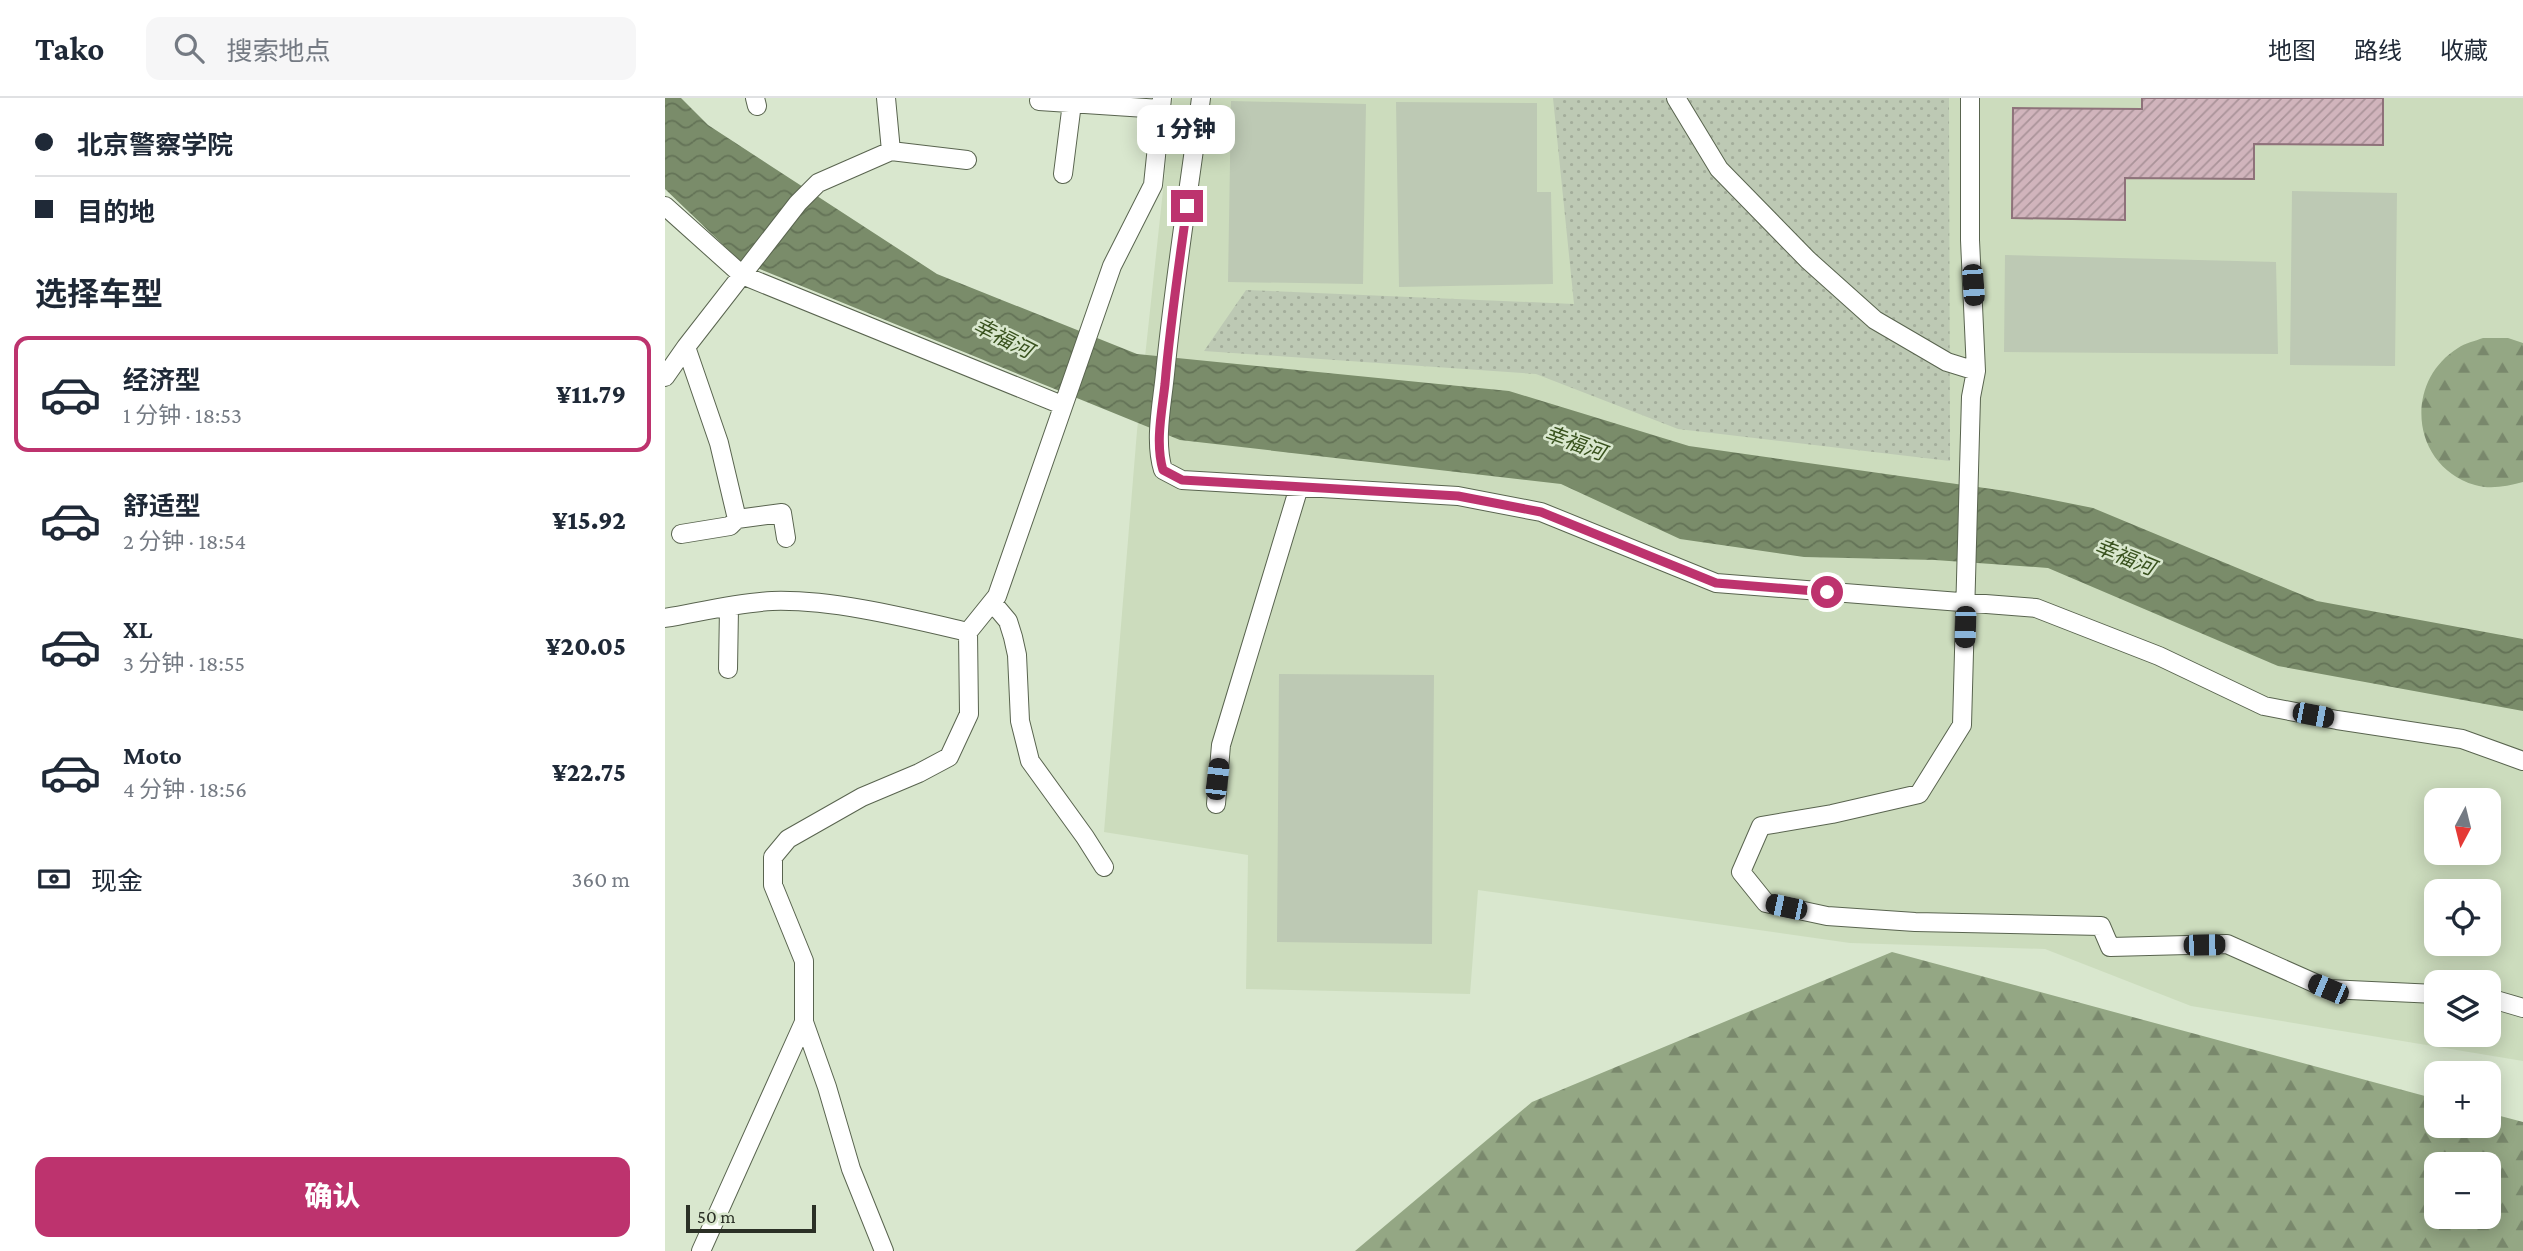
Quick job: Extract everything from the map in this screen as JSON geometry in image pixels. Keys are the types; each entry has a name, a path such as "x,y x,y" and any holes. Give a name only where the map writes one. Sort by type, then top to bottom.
{"street":[{"path":"886,98 891,151"},
{"path":"1201,98 1169,340 1160,432 1163,470 1182,480 1458,496 1541,512 1716,583 2036,608 2159,656 2265,706 2462,739 2523,761"},
{"path":"1677,98 1719,169 1808,260 1875,320 1947,362 1976,371"},
{"path":"1970,98 1970,240 1976,371 1971,397 1962,724 1919,794 1832,814 1761,826 1741,872 1766,902 1827,916 1915,922 2101,926 2111,947 2227,944 2328,989 2424,993"},
{"path":"884,1251 851,1169 827,1087 804,1022 804,961 773,885 773,857 787,839 862,797 949,757 969,714 968,632 997,596 1116,256 1140,215 1153,185 1162,103 1039,101"},
{"path":"1063,174 1072,103"},
{"path":"665,377 798,203 818,183 891,151 967,160"},
{"path":"665,206 748,268 1063,402"},
{"path":"685,348 719,443 737,519"},
{"path":"1216,804 1221,745 1299,487"},
{"path":"681,534 730,526 737,519 782,513 786,538"},
{"path":"665,618 771,601 820,604 907,618 968,632"},
{"path":"992,602 1007,621 1013,637 1017,655 1020,721 1030,761 1104,867"},
{"path":"728,668 729,608"},
{"path":"2501,1002 2523,1008"},
{"path":"701,1251 804,1022"}],"shaded area":[{"path":"1173,98 2523,98 2523,1061 2438,1047 2501,1047 2501,970 2424,970 2424,1045 2191,1006 2045,949 1850,943 1478,890 1470,994 1246,989 1248,855 1104,832 1137,431"},
{"path":"1553,98 1949,98 1950,461 1678,429 1536,374 1204,351 1246,290 1574,304"},
{"path":"1231,101 1366,104 1363,284 1228,282"},
{"path":"1396,102 1537,103 1537,192 1551,192 1553,284 1399,287"},
{"path":"2292,191 2397,193 2395,366 2290,365"},
{"path":"2005,255 2276,262 2278,354 2004,352"},
{"path":"1279,674 1434,675 1432,944 1277,942"}],"green space":[{"path":"2483,338 2508,338 2523,343 2523,482 2499,487 2475,485 2454,475 2438,460 2427,442 2422,422 2422,401 2428,381 2440,363 2461,346"},
{"path":"1892,952 2424,1096 2424,1138 2501,1138 2501,1116 2523,1122 2523,1251 1355,1251 1532,1102"}],"water":[{"name":"幸福河","path":"665,98 681,98 708,125 937,274 1137,354 1509,391 1689,446 2013,492 2093,508 2317,601 2523,639 2523,711 2278,666 2048,568 1935,560 1804,557 1680,539 1561,484 1180,440 740,261 665,189"}],"building":[{"path":"2142,98 2383,98 2383,145 2254,144 2254,179 2125,178 2125,220 2012,218 2013,108 2142,109"}],"route":[{"path":"1187,206 1160,432 1163,470 1182,480 1458,496 1541,512 1716,583 1827,592"}]}
